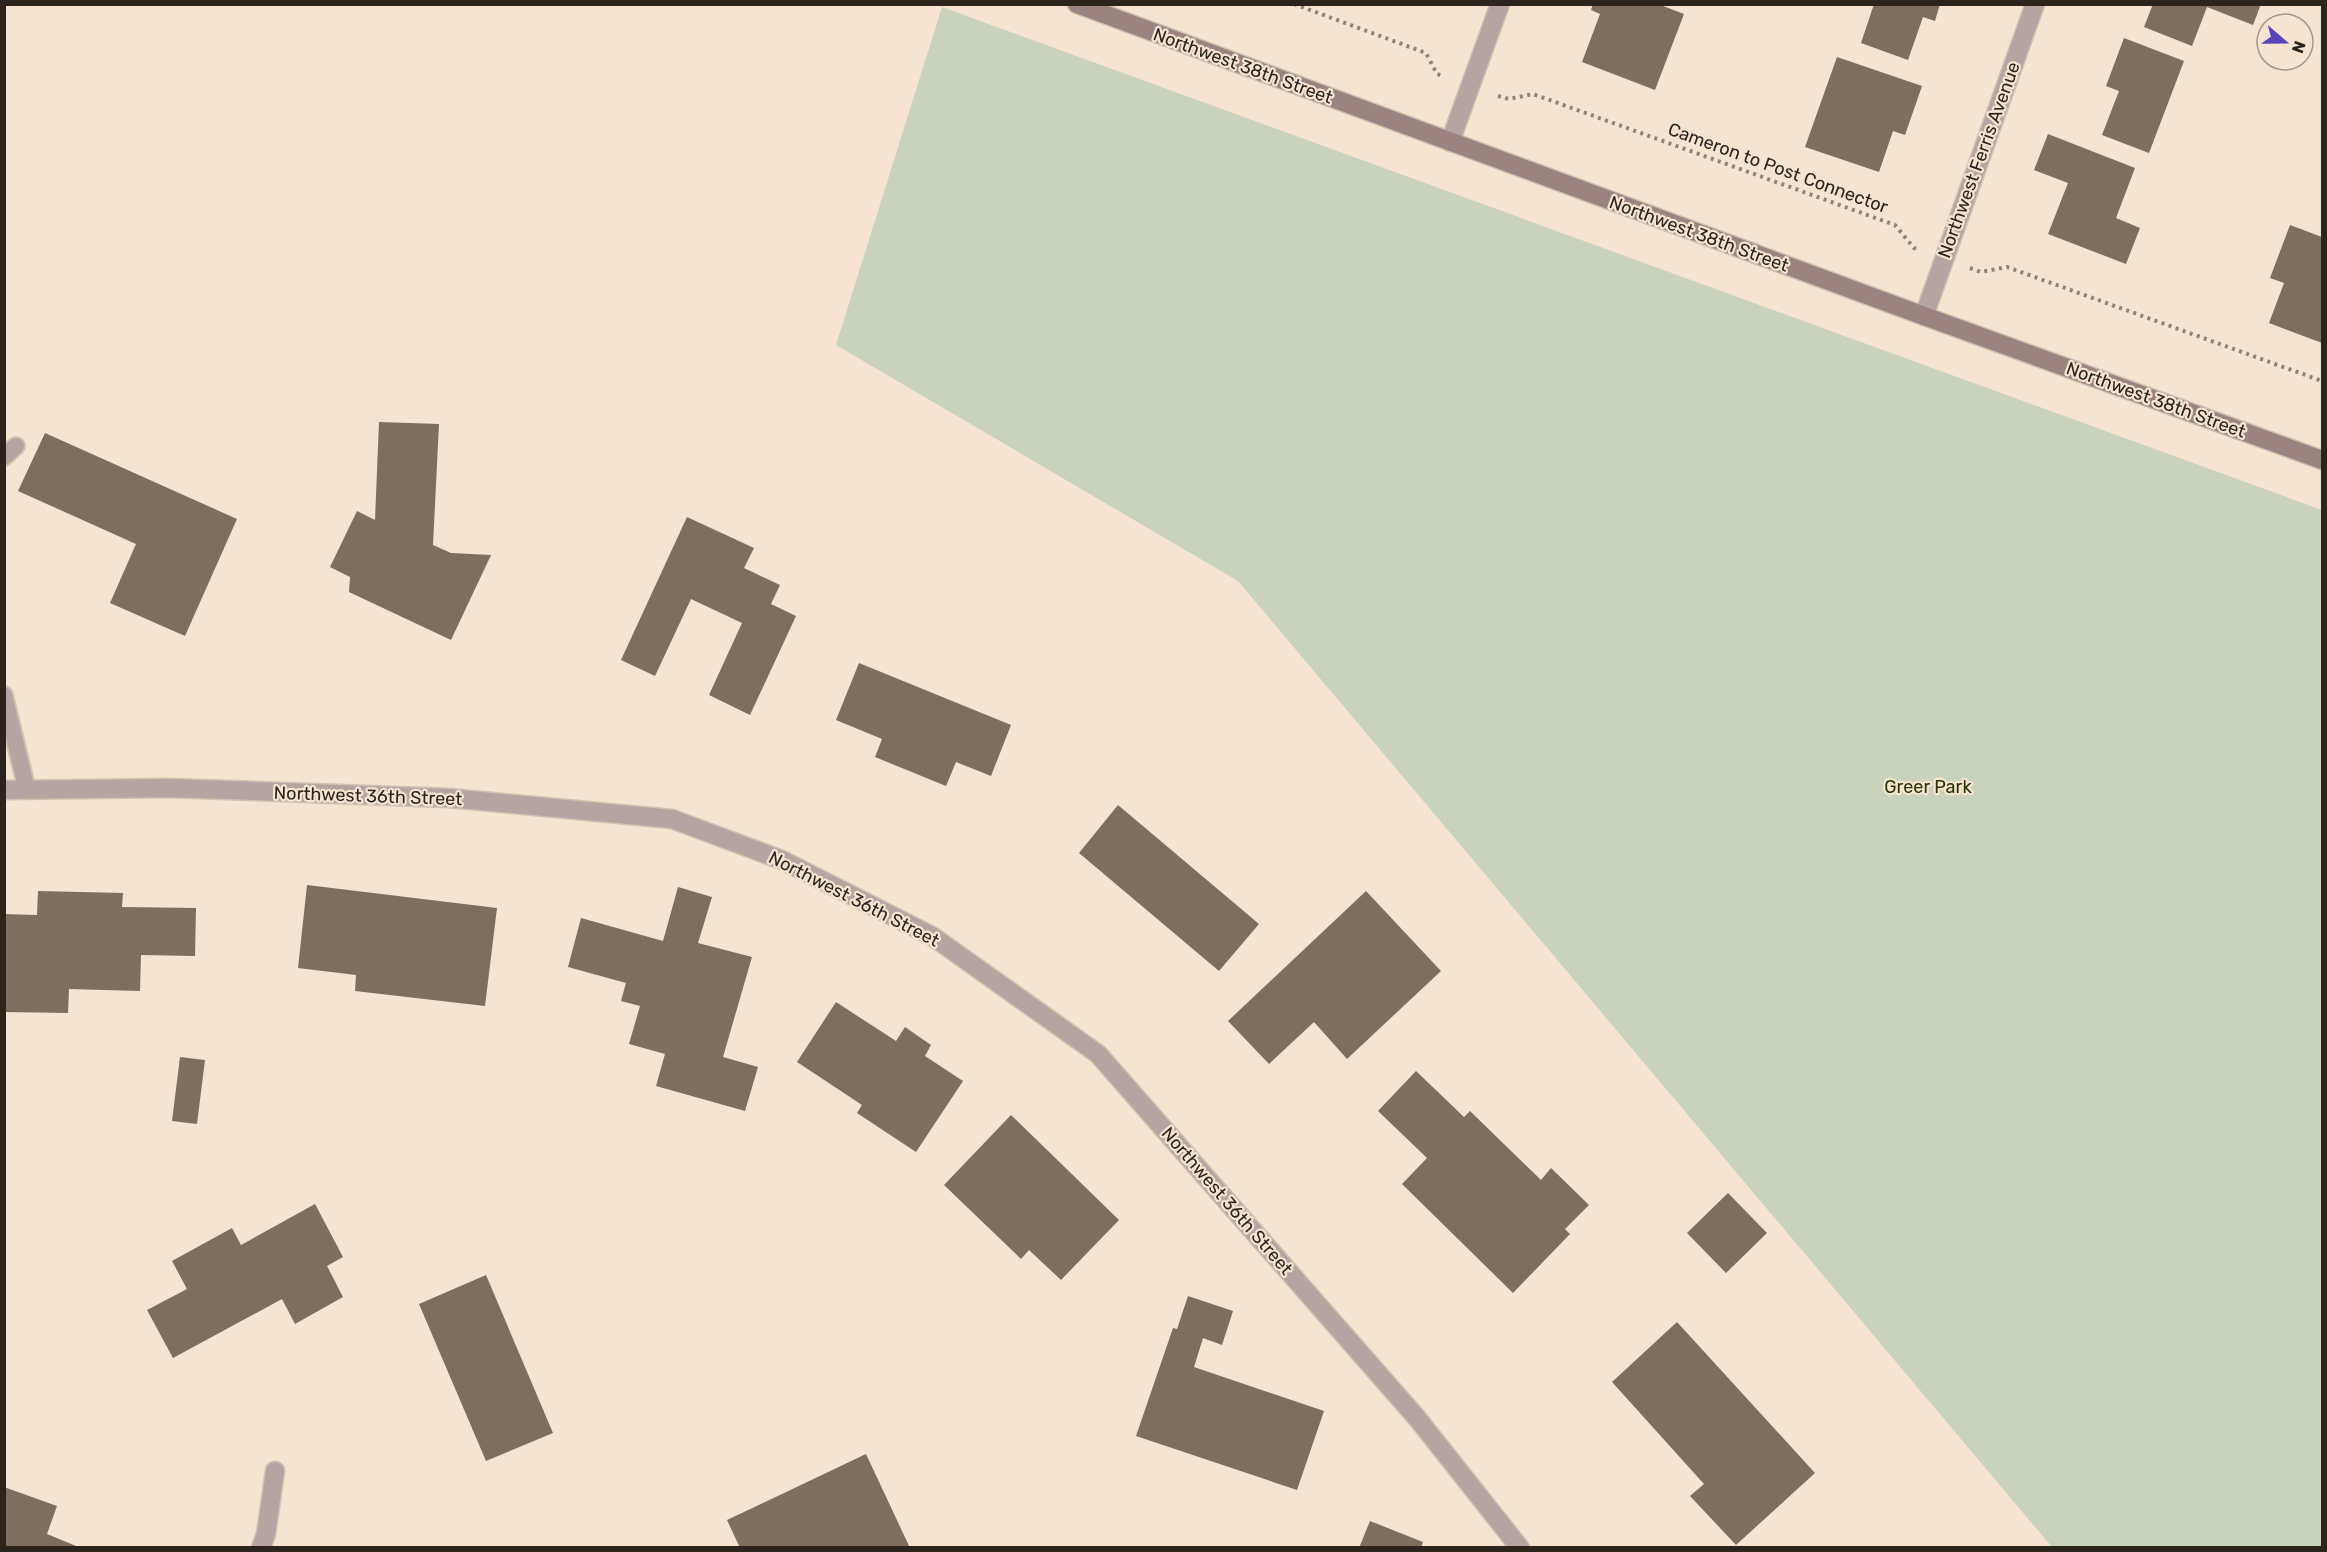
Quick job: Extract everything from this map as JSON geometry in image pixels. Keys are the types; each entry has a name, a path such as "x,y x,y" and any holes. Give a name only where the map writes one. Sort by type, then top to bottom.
{"main road":[{"name":"Northwest 38th Street","path":"1077,4 2322,460"}],"street":[{"path":"1450,142 1500,4"},
{"name":"Northwest Ferris Avenue","path":"1924,316 2036,4"},
{"name":"Northwest 36th Street","path":"4,790 170,788 448,798 672,819 793,865 932,936 1098,1054 1417,1418 1520,1548"},
{"path":"261,1548 266,1534 275,1471"}],"lane":[{"path":"4,695 27,790"}],"path":[{"name":"Cameron to Post Connector","path":"1294,4 1426,53 1437,74 1509,99 1533,94 1895,225 1914,248 1944,259 1981,272 2007,267 2322,381"}],"green space":[{"name":"Greer Park","path":"942,7 2322,510 2322,1547 2052,1547 1238,581 836,345"}],"building":[{"path":"1593,4 1658,4 1684,14 1655,90 1582,62 1600,14 1591,10"},
{"path":"1874,4 1940,4 1935,21 1923,17 1908,60 1861,43"},
{"path":"2153,4 2261,4 2258,12 2255,12 2253,25 2207,7 2192,46 2144,27"},
{"path":"2124,38 2184,61 2149,153 2102,135 2119,91 2106,86"},
{"path":"1837,57 1922,86 1905,135 1893,131 1879,172 1805,147"},
{"path":"2048,134 2135,168 2116,218 2140,228 2126,264 2048,234 2068,183 2034,170"},
{"path":"2290,225 2322,237 2322,343 2269,323 2284,283 2270,278"},
{"path":"379,422 439,424 433,545 451,553 491,555 451,640 349,592 350,577 330,567 357,511 375,520"},
{"path":"45,433 237,519 185,636 110,603 136,544 18,491"},
{"path":"687,517 754,548 744,568 780,585 771,604 796,616 750,715 709,695 742,623 691,599 655,676 621,660"},
{"path":"859,663 1011,725 991,776 956,762 946,786 875,757 882,739 836,720"},
{"path":"1118,805 1259,924 1219,971 1079,853"},
{"path":"307,885 497,908 485,1006 355,991 356,975 298,968"},
{"path":"678,887 712,897 698,943 752,957 723,1057 758,1067 745,1111 656,1086 665,1054 629,1044 640,1006 621,1001 626,983 568,967 581,918 663,941"},
{"path":"38,891 123,893 122,907 196,908 195,956 141,955 140,991 69,989 68,1013 4,1012 4,914 37,915"},
{"path":"1366,891 1441,971 1347,1059 1314,1022 1269,1064 1228,1021"},
{"path":"836,1002 896,1041 905,1027 931,1045 925,1056 963,1081 916,1152 857,1113 862,1105 797,1062"},
{"path":"180,1057 205,1060 197,1124 172,1121"},
{"path":"1416,1071 1464,1117 1470,1111 1541,1180 1551,1168 1589,1205 1565,1229 1570,1234 1513,1293 1402,1184 1427,1158 1378,1111"},
{"path":"1011,1115 1119,1220 1061,1280 1029,1250 1021,1259 944,1185"},
{"path":"1728,1193 1767,1233 1726,1273 1687,1233"},
{"path":"315,1204 343,1257 327,1266 343,1297 295,1324 282,1299 173,1358 147,1310 187,1289 172,1261 232,1228 241,1245"},
{"path":"486,1275 553,1433 486,1461 419,1304"},
{"path":"1188,1296 1233,1311 1222,1345 1203,1338 1194,1367 1324,1411 1297,1490 1136,1436 1173,1328 1177,1329"},
{"path":"1677,1322 1815,1473 1736,1545 1690,1496 1704,1484 1612,1382"},
{"path":"866,1454 910,1548 740,1548 727,1520"},
{"path":"4,1487 57,1506 47,1534 81,1548 4,1548"},
{"path":"1370,1521 1423,1542 1421,1548 1359,1548"}]}
